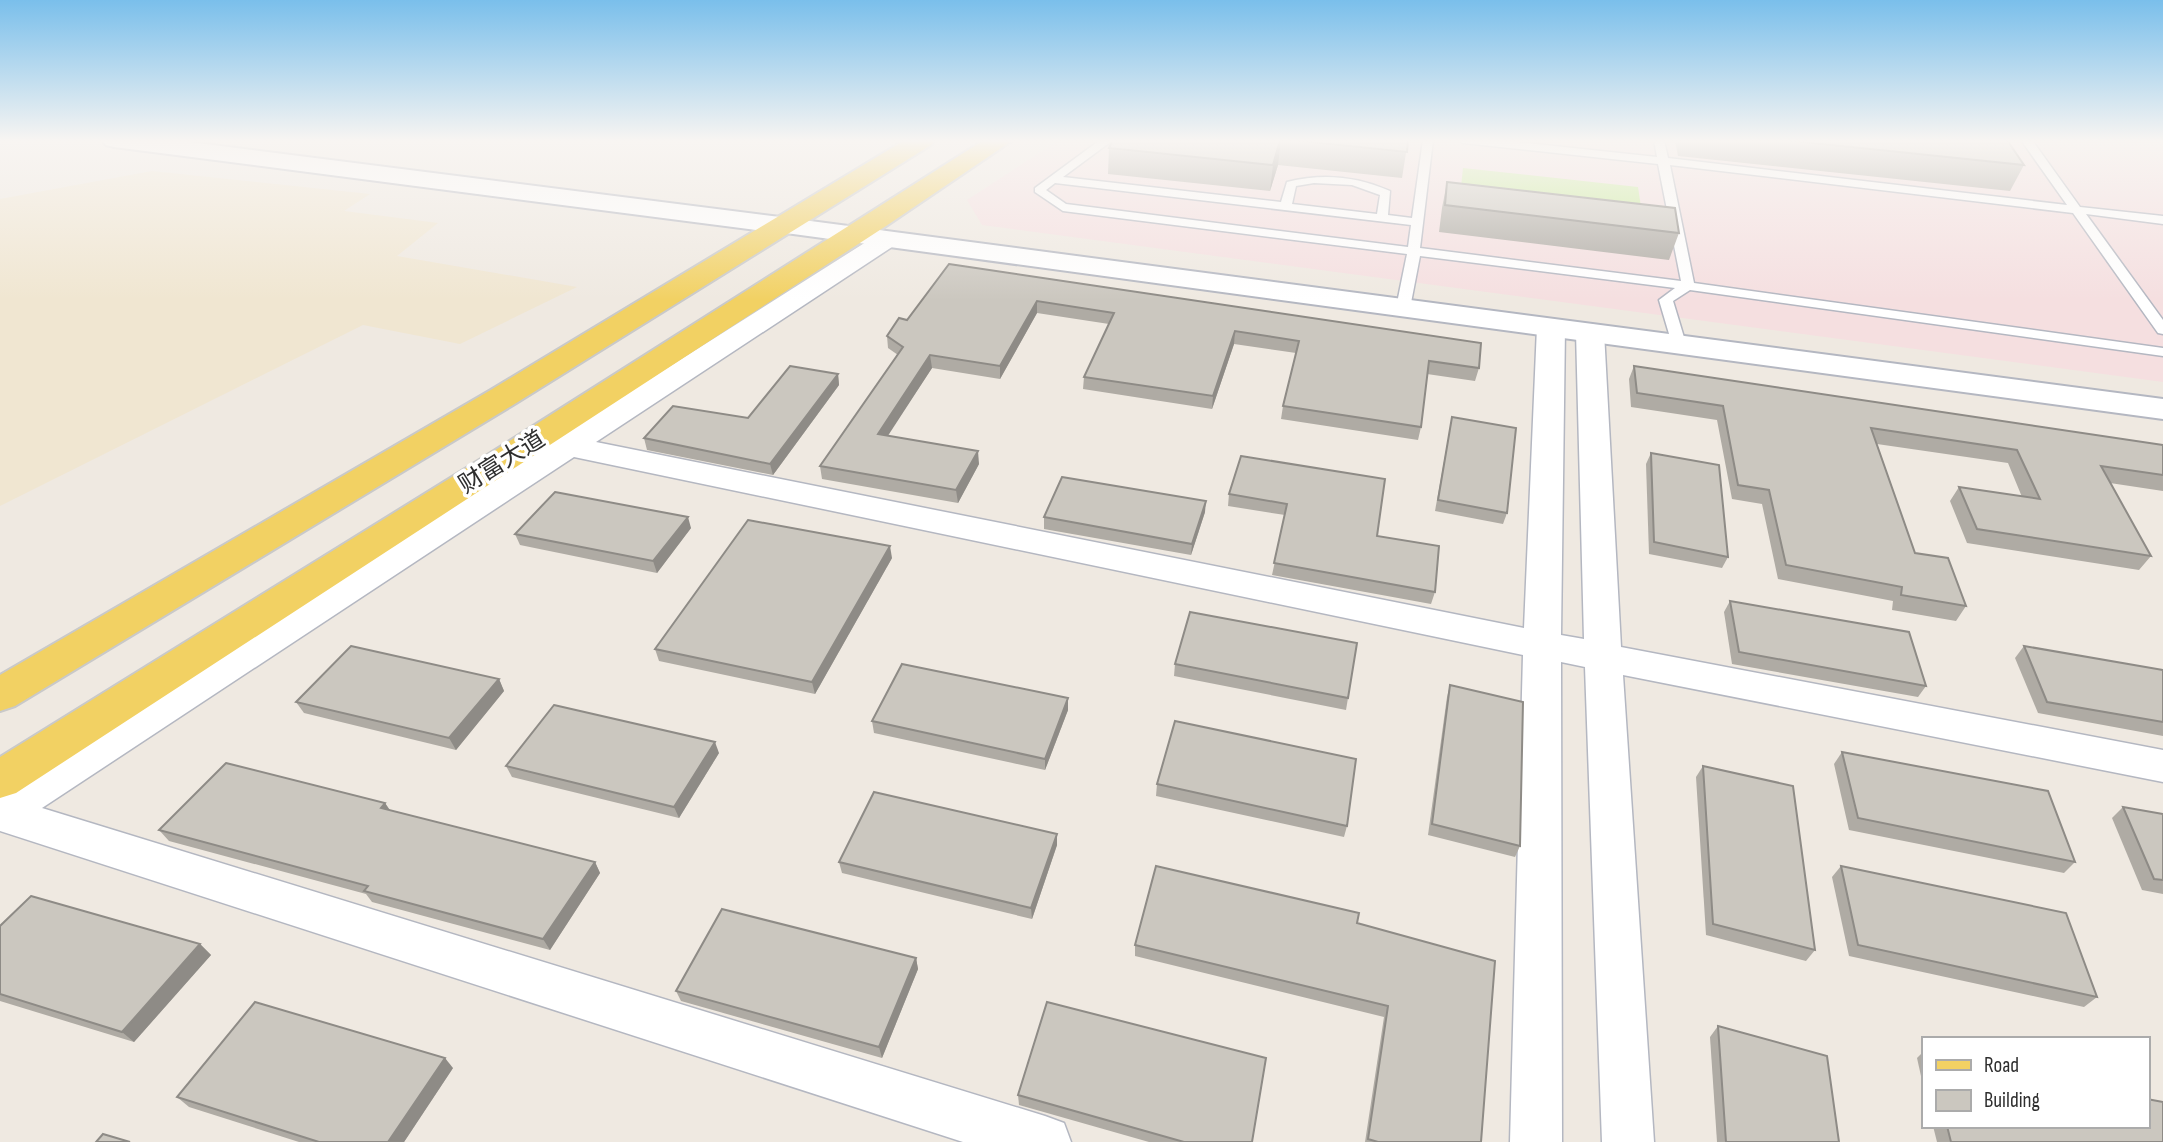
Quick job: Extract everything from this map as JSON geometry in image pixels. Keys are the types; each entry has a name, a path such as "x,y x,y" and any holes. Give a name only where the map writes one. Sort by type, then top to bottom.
{"main road":[{"path":"529,193 780,225 870,233 1677,337 2163,391"},
{"path":"0,695 501,398 834,193"},
{"name":"财富大道","path":"0,802 561,425 870,233 927,193"},
{"path":"1404,302 1551,327 1677,337 2163,409"}],"street":[{"path":"0,802 569,446 870,233"},
{"path":"1536,1142 1542,645 1551,327"},
{"path":"1590,332 1603,657 1628,1142"},
{"path":"569,446 1542,645 2163,766"},
{"path":"0,802 1045,1142"}],"lane":[{"path":"1044,193 1063,207 1688,286 2163,352"},
{"path":"1176,193 1417,222"},
{"path":"1286,206 1289,193"},
{"path":"1382,218 1386,193"},
{"path":"1404,302 1421,193"},
{"path":"1670,193 1688,286"},
{"path":"1930,193 2163,220"},
{"path":"2063,193 2163,330"},
{"path":"1677,337 1666,300 1688,286"}],"shaded area":[{"path":"31,193 370,194 344,211 438,223 397,256 577,287 460,344 363,325 0,506 0,199"},
{"path":"977,193 2163,193 2163,382 982,225 967,200"}],"green space":[{"path":"1460,193 1639,193 1644,227 1459,206"}],"building":[{"path":"1446,193 1546,193 1675,208 1679,233 1445,205"},
{"path":"949,264 1481,343 1479,368 1429,361 1421,427 1283,406 1299,341 1235,331 1213,396 1084,377 1114,313 1037,301 1000,366 930,355 878,434 978,451 956,490 820,466 903,347 887,336 899,318 907,320"},
{"path":"790,366 838,374 770,464 644,438 673,406 748,418"},
{"path":"1634,366 2163,445 2163,475 2101,466 2151,556 1977,529 1959,487 2040,499 2017,450 1871,428 1915,553 1948,558 1966,606 1901,595 1902,587 1786,565 1769,490 1738,485 1723,406 1637,393"},
{"path":"1452,417 1516,428 1507,513 1438,500"},
{"path":"1651,453 1719,465 1728,557 1654,542"},
{"path":"1241,456 1385,479 1377,536 1439,546 1435,592 1274,563 1287,504 1229,494"},
{"path":"1062,477 1206,501 1192,544 1044,517"},
{"path":"555,492 688,517 653,561 515,534"},
{"path":"748,520 890,546 812,682 655,649"},
{"path":"1730,601 1909,632 1926,686 1739,652"},
{"path":"1190,612 1357,643 1348,698 1175,664"},
{"path":"351,646 499,679 449,738 296,702"},
{"path":"2024,646 2163,670 2163,722 2047,702"},
{"path":"902,664 1068,698 1045,759 872,721"},
{"path":"1450,685 1523,702 1520,846 1432,824"},
{"path":"554,705 715,742 674,807 506,766"},
{"path":"1175,721 1356,759 1347,826 1157,784"},
{"path":"1842,752 2048,791 2075,862 1858,818"},
{"path":"226,763 385,803 381,808 595,862 543,939 364,891 368,886 159,830"},
{"path":"1703,766 1793,786 1815,950 1713,924"},
{"path":"874,792 1057,834 1031,908 839,862"},
{"path":"2123,807 2163,814 2163,880 2154,879"},
{"path":"1156,866 1359,913 1357,923 1495,961 1481,1142 1378,1142 1368,1139 1388,1006 1135,945"},
{"path":"1841,866 2066,913 2097,997 1858,945"},
{"path":"31,896 200,944 122,1032 0,994 0,926"},
{"path":"722,909 916,958 879,1047 676,991"},
{"path":"255,1002 445,1058 388,1142 319,1142 177,1097"},
{"path":"1047,1002 1266,1058 1252,1142 1184,1142 1018,1095"},
{"path":"1718,1026 1827,1056 1839,1142 1726,1142"},
{"path":"2149,1099 2163,1102 2163,1142 1951,1142 1948,1128 2149,1128"},
{"path":"103,1134 130,1142 96,1142"}]}
